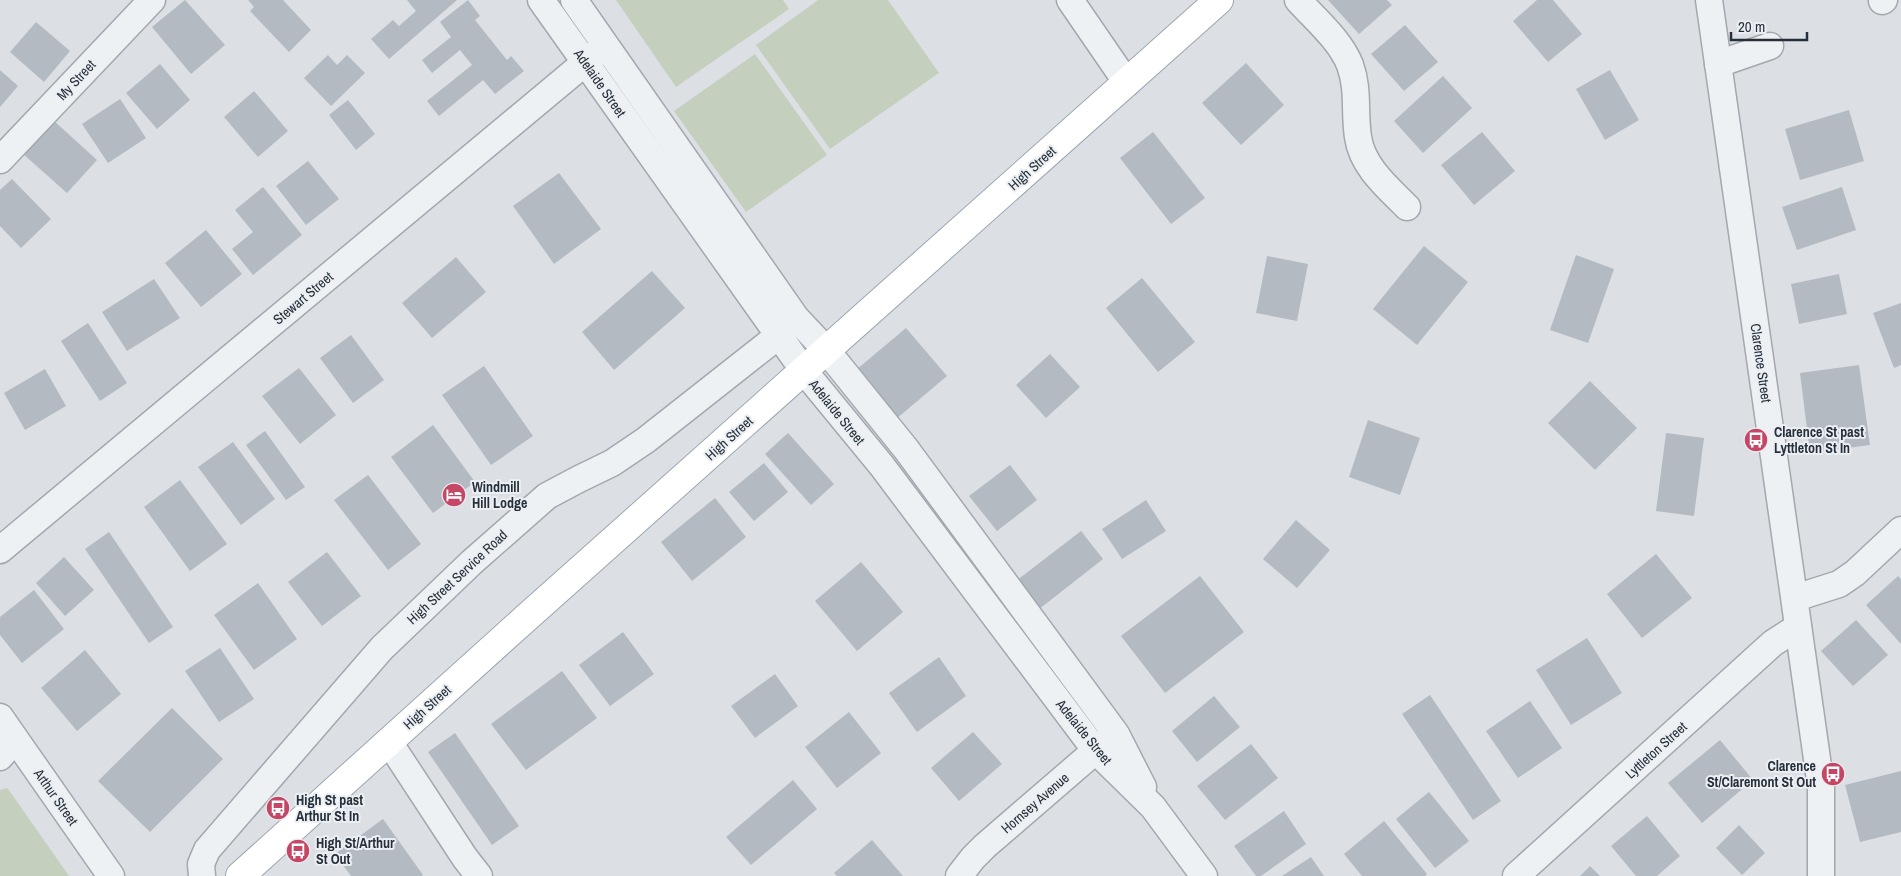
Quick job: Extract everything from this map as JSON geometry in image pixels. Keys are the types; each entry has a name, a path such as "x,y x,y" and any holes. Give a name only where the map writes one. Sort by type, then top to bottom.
{"main road":[{"name":"High Street","path":"240,876 1219,0"}],"street":[{"name":"My Street","path":"0,160 152,0"},
{"name":"Adelaide Street","path":"541,0 585,62 715,225 787,327 804,371 882,466 1096,751 1153,807 1204,876"},
{"name":"Adelaide Street","path":"574,0 606,46 715,225"},
{"path":"1070,0 1127,83"},
{"path":"1298,0 1347,58 1357,91 1360,147 1372,170 1407,208"},
{"name":"Clarence Street","path":"1709,0 1821,787 1821,876"},
{"name":"Stewart Street","path":"0,550 606,46"},
{"path":"1718,64 1770,46"},
{"name":"Adelaide Street","path":"787,327 827,351 906,449 1116,734 1153,807"},
{"name":"High Street Service Road","path":"202,876 201,864 207,850 218,837 382,648 465,568 547,496 612,463 639,445 787,327"},
{"path":"882,466 906,449"},
{"path":"921,517 943,500"},
{"path":"1795,598 1839,584 1855,573 1901,530"},
{"path":"951,558 974,541"},
{"path":"1004,629 1026,613"},
{"name":"Lyttleton Street","path":"1516,876 1773,644 1798,627"},
{"path":"1049,688 1070,673"},
{"name":"Arthur Street","path":"0,717 8,748 112,876"},
{"name":"Hornsey Avenue","path":"960,876 973,858 985,846 1116,734"},
{"path":"389,742 465,858 479,876"}],"green space":[{"path":"616,0 783,0 789,9 676,87"},
{"path":"818,0 888,0 939,73 830,149 756,45"},
{"path":"755,54 827,155 746,212 674,111"},
{"path":"7,788 69,876 0,876 0,790"}],"building":[{"path":"185,0 225,45 191,74 152,27"},
{"path":"248,0 283,0 311,30 289,52 250,11 254,7"},
{"path":"407,0 457,0 389,59 371,39 393,20 399,26 416,11"},
{"path":"468,0 480,16 475,20 507,60 511,56 524,71 495,94 483,80 439,116 427,101 472,65 460,50 432,73 422,60 451,37 440,22"},
{"path":"1328,0 1387,0 1392,5 1359,34"},
{"path":"1537,0 1553,0 1582,34 1548,62 1513,21"},
{"path":"36,22 70,51 44,82 10,52"},
{"path":"1405,25 1438,62 1404,91 1371,54"},
{"path":"328,55 337,65 347,55 365,73 331,106 304,78"},
{"path":"1246,63 1284,105 1241,145 1202,103"},
{"path":"160,64 190,100 157,129 126,93"},
{"path":"0,70 18,86 0,107"},
{"path":"1610,70 1639,120 1605,140 1576,89"},
{"path":"1443,76 1472,108 1423,153 1394,121"},
{"path":"254,91 288,131 258,157 224,117"},
{"path":"120,99 146,138 108,163 82,124"},
{"path":"348,100 375,134 356,150 329,115"},
{"path":"1849,110 1864,161 1800,180 1785,129"},
{"path":"53,120 97,160 67,193 22,153"},
{"path":"1153,132 1205,198 1171,224 1120,158"},
{"path":"1482,132 1515,171 1474,205 1441,165"},
{"path":"308,161 339,199 306,225 276,186"},
{"path":"559,173 601,229 554,264 513,206"},
{"path":"12,179 51,219 21,248 0,226 0,190"},
{"path":"263,187 302,235 253,275 232,249 253,232 235,210"},
{"path":"1842,187 1856,230 1797,250 1782,207"},
{"path":"206,230 242,274 201,307 165,263"},
{"path":"1424,246 1468,282 1417,345 1373,309"},
{"path":"1576,255 1614,269 1588,343 1550,330"},
{"path":"1267,256 1308,264 1297,321 1256,313"},
{"path":"456,257 486,292 432,338 402,303"},
{"path":"652,271 685,308 614,370 582,332"},
{"path":"1839,274 1847,314 1799,324 1791,284"},
{"path":"1142,278 1195,342 1158,372 1106,308"},
{"path":"154,279 180,318 127,351 102,312"},
{"path":"1901,303 1901,365 1894,368 1873,313"},
{"path":"88,323 127,383 100,401 61,341"},
{"path":"906,328 947,376 896,419 856,370"},
{"path":"351,335 384,380 353,403 320,358"},
{"path":"1050,354 1080,387 1046,418 1016,385"},
{"path":"1859,365 1870,445 1810,453 1800,373"},
{"path":"484,366 533,436 491,465 442,395"},
{"path":"299,368 336,415 300,444 262,396"},
{"path":"45,369 66,406 25,430 4,393"},
{"path":"1590,381 1637,428 1595,470 1548,423"},
{"path":"1368,420 1420,438 1400,495 1349,477"},
{"path":"433,425 475,482 433,513 391,457"},
{"path":"265,431 305,487 286,500 246,445"},
{"path":"788,433 834,484 811,505 765,454"},
{"path":"1666,433 1704,438 1694,516 1656,511"},
{"path":"233,442 275,499 241,525 198,467"},
{"path":"764,463 788,492 754,521 729,492"},
{"path":"1010,465 1037,500 997,531 969,496"},
{"path":"368,475 421,544 388,570 334,500"},
{"path":"180,480 227,544 190,571 144,507"},
{"path":"715,498 746,537 692,581 661,542"},
{"path":"1146,500 1166,531 1122,559 1102,529"},
{"path":"1296,520 1330,550 1297,588 1263,559"},
{"path":"1081,531 1103,559 1038,610 1016,581"},
{"path":"109,532 173,627 149,643 85,549"},
{"path":"327,552 361,596 322,626 288,582"},
{"path":"1656,554 1692,598 1642,638 1607,594"},
{"path":"64,557 94,590 65,616 36,583"},
{"path":"861,562 903,612 857,651 815,601"},
{"path":"1200,576 1244,632 1165,693 1121,636"},
{"path":"1898,576 1901,579 1901,644 1866,605"},
{"path":"258,583 297,639 254,670 214,615"},
{"path":"34,590 64,629 22,663 0,635 0,617"},
{"path":"1856,620 1888,655 1853,686 1821,651"},
{"path":"623,632 654,674 610,706 579,665"},
{"path":"1587,638 1622,693 1571,725 1536,670"},
{"path":"220,648 254,699 219,722 185,671"},
{"path":"85,650 121,694 77,731 41,688"},
{"path":"939,657 966,696 917,732 889,693"},
{"path":"562,671 597,718 526,770 491,724"},
{"path":"775,674 798,706 755,738 731,706"},
{"path":"1430,695 1501,801 1473,820 1402,714"},
{"path":"1214,696 1240,727 1197,762 1172,731"},
{"path":"1530,701 1562,748 1518,778 1486,731"},
{"path":"172,708 223,759 150,832 98,781"},
{"path":"849,712 881,753 837,788 805,747"},
{"path":"973,732 1002,764 959,801 931,768"},
{"path":"455,733 519,826 492,845 428,752"},
{"path":"1720,740 1753,780 1702,823 1668,783"},
{"path":"1251,744 1278,778 1225,820 1197,786"},
{"path":"1901,771 1901,832 1860,842 1845,785"},
{"path":"793,780 817,809 751,865 726,837"},
{"path":"1429,792 1469,841 1435,868 1396,819"},
{"path":"1284,811 1306,844 1261,876 1256,876 1234,846"},
{"path":"1647,816 1680,856 1657,876 1636,876 1611,846"},
{"path":"383,819 423,875 351,876 335,854"},
{"path":"1384,821 1427,874 1425,876 1362,876 1344,854"},
{"path":"1739,825 1765,853 1742,875 1716,848"},
{"path":"872,840 903,876 837,876 834,873"},
{"path":"1311,857 1324,876 1282,876"},
{"path":"1590,866 1600,876 1580,876"}],"place":[{"name":"Clarence St past Lyttleton St In","path":"1756,440"},
{"name":"Windmill Hill Lodge","path":"454,495"},
{"name":"Clarence St/Claremont St Out","path":"1833,774"},
{"name":"High St past Arthur St In","path":"278,808"},
{"name":"High St/Arthur St Out","path":"298,851"}]}
